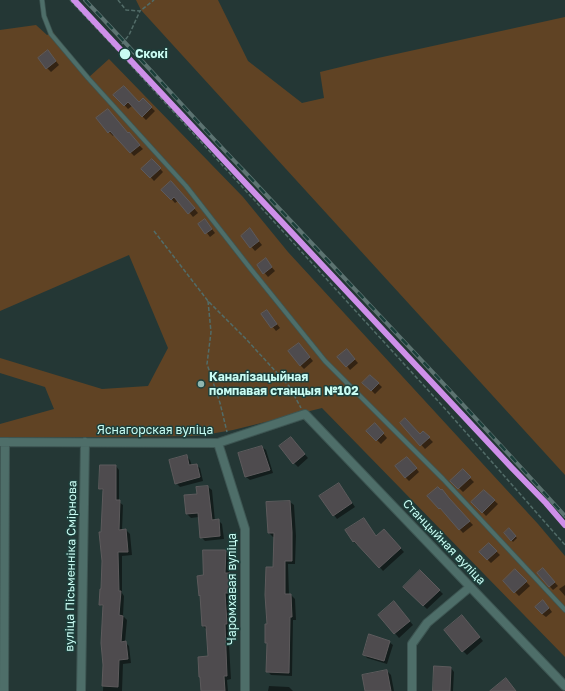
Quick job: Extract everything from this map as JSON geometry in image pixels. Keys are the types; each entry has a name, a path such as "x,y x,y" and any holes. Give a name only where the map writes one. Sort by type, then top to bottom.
{"street":[{"name":"Яснагорская вуліца","path":"2,442 218,443 305,414"},
{"name":"Станцыйная вуліца","path":"305,414 565,686"},
{"path":"2,442 4,691"},
{"name":"вуліца Пісьменніка Смірнова","path":"81,691 85,442"},
{"name":"Чаромхавая вуліца","path":"218,443 244,530 245,691"},
{"path":"412,691 412,644 427,623 470,587"}],"lane":[{"path":"42,0 44,16 51,34 88,78 186,186 325,361 443,479 565,610"}],"path":[{"path":"70,0 448,412 565,545"},
{"path":"118,0 126,10 140,11"},
{"path":"122,44 129,35 140,11 154,0"},
{"path":"154,231 208,302 246,339 289,386 305,414"},
{"path":"208,302 211,332 207,364 220,404 229,440"}],"shaded area":[{"path":"136,0 218,0 248,61 302,103 324,98 320,72 565,17 565,475 141,10"},
{"path":"36,25 47,35 53,32 88,78 109,59 243,197 288,252 538,524 565,556 565,657 322,408 233,430 198,436 0,438 0,424 54,409 45,387 0,373 0,358 102,389 148,386 168,348 129,255 0,311 0,30"}],"building":[{"path":"48,50 56,61 46,69 38,58"},
{"path":"124,86 139,102 143,98 152,107 142,117 128,102 124,106 113,95"},
{"path":"108,109 140,145 130,153 110,131 108,133 96,118"},
{"path":"152,159 161,168 150,178 141,169"},
{"path":"171,181 195,208 188,214 174,197 171,200 161,190"},
{"path":"205,219 212,229 205,234 198,224"},
{"path":"250,228 259,241 250,248 241,236"},
{"path":"266,258 272,267 263,274 257,265"},
{"path":"267,310 277,324 271,328 261,314"},
{"path":"299,343 310,357 300,366 288,351"},
{"path":"347,349 355,359 346,367 337,357"},
{"path":"370,375 379,383 371,391 362,383"},
{"path":"405,418 420,434 423,431 430,437 420,446 400,423"},
{"path":"375,423 384,433 376,441 366,431"},
{"path":"291,437 305,454 293,464 279,446"},
{"path":"262,446 270,470 245,477 238,453"},
{"path":"187,455 189,465 197,464 200,477 175,484 169,460"},
{"path":"407,457 417,468 405,478 395,466"},
{"path":"100,465 116,465 116,500 120,500 119,530 126,529 128,552 118,552 119,591 121,591 119,615 123,616 121,642 126,641 128,659 119,660 118,687 102,686 103,665 101,643 103,605 99,605 102,561 99,532 101,532 103,489 99,489"},
{"path":"463,469 471,477 458,489 450,481"},
{"path":"339,483 352,503 333,516 319,496"},
{"path":"208,486 212,520 219,519 220,536 200,538 198,513 186,514 184,495 197,494 196,487"},
{"path":"438,487 441,490 442,489 470,521 459,530 440,508 439,509 427,496"},
{"path":"484,490 495,500 482,513 471,502"},
{"path":"290,501 292,561 285,561 285,594 291,594 292,617 290,617 289,673 266,672 266,567 273,567 274,533 268,533 266,502"},
{"path":"364,518 376,536 384,529 401,548 379,568 354,541 353,542 345,530"},
{"path":"509,528 516,536 511,541 504,533"},
{"path":"489,543 497,551 487,560 479,552"},
{"path":"203,550 226,550 225,573 230,573 232,593 225,593 227,624 225,624 227,676 224,676 225,691 201,691 198,657 208,656 206,626 202,626 197,576 203,575"},
{"path":"543,568 555,582 549,587 537,573"},
{"path":"515,569 527,581 514,593 503,581"},
{"path":"420,570 440,590 423,606 403,587"},
{"path":"543,600 549,608 542,614 535,607"},
{"path":"394,601 410,621 394,634 378,615"},
{"path":"462,615 480,637 462,652 444,630"},
{"path":"369,634 390,641 384,661 363,655"},
{"path":"434,666 451,667 450,691 433,691"},
{"path":"387,670 391,691 365,691 362,675"},
{"path":"506,678 516,691 490,691"}],"railway":[{"path":"85,0 446,386 565,516"}],"transit line":[{"path":"74,0 565,525"}],"place":[{"name":"Скокі","path":"125,54"},
{"name":"Каналізацыйная помпавая станцыя №102","path":"201,384"}]}
